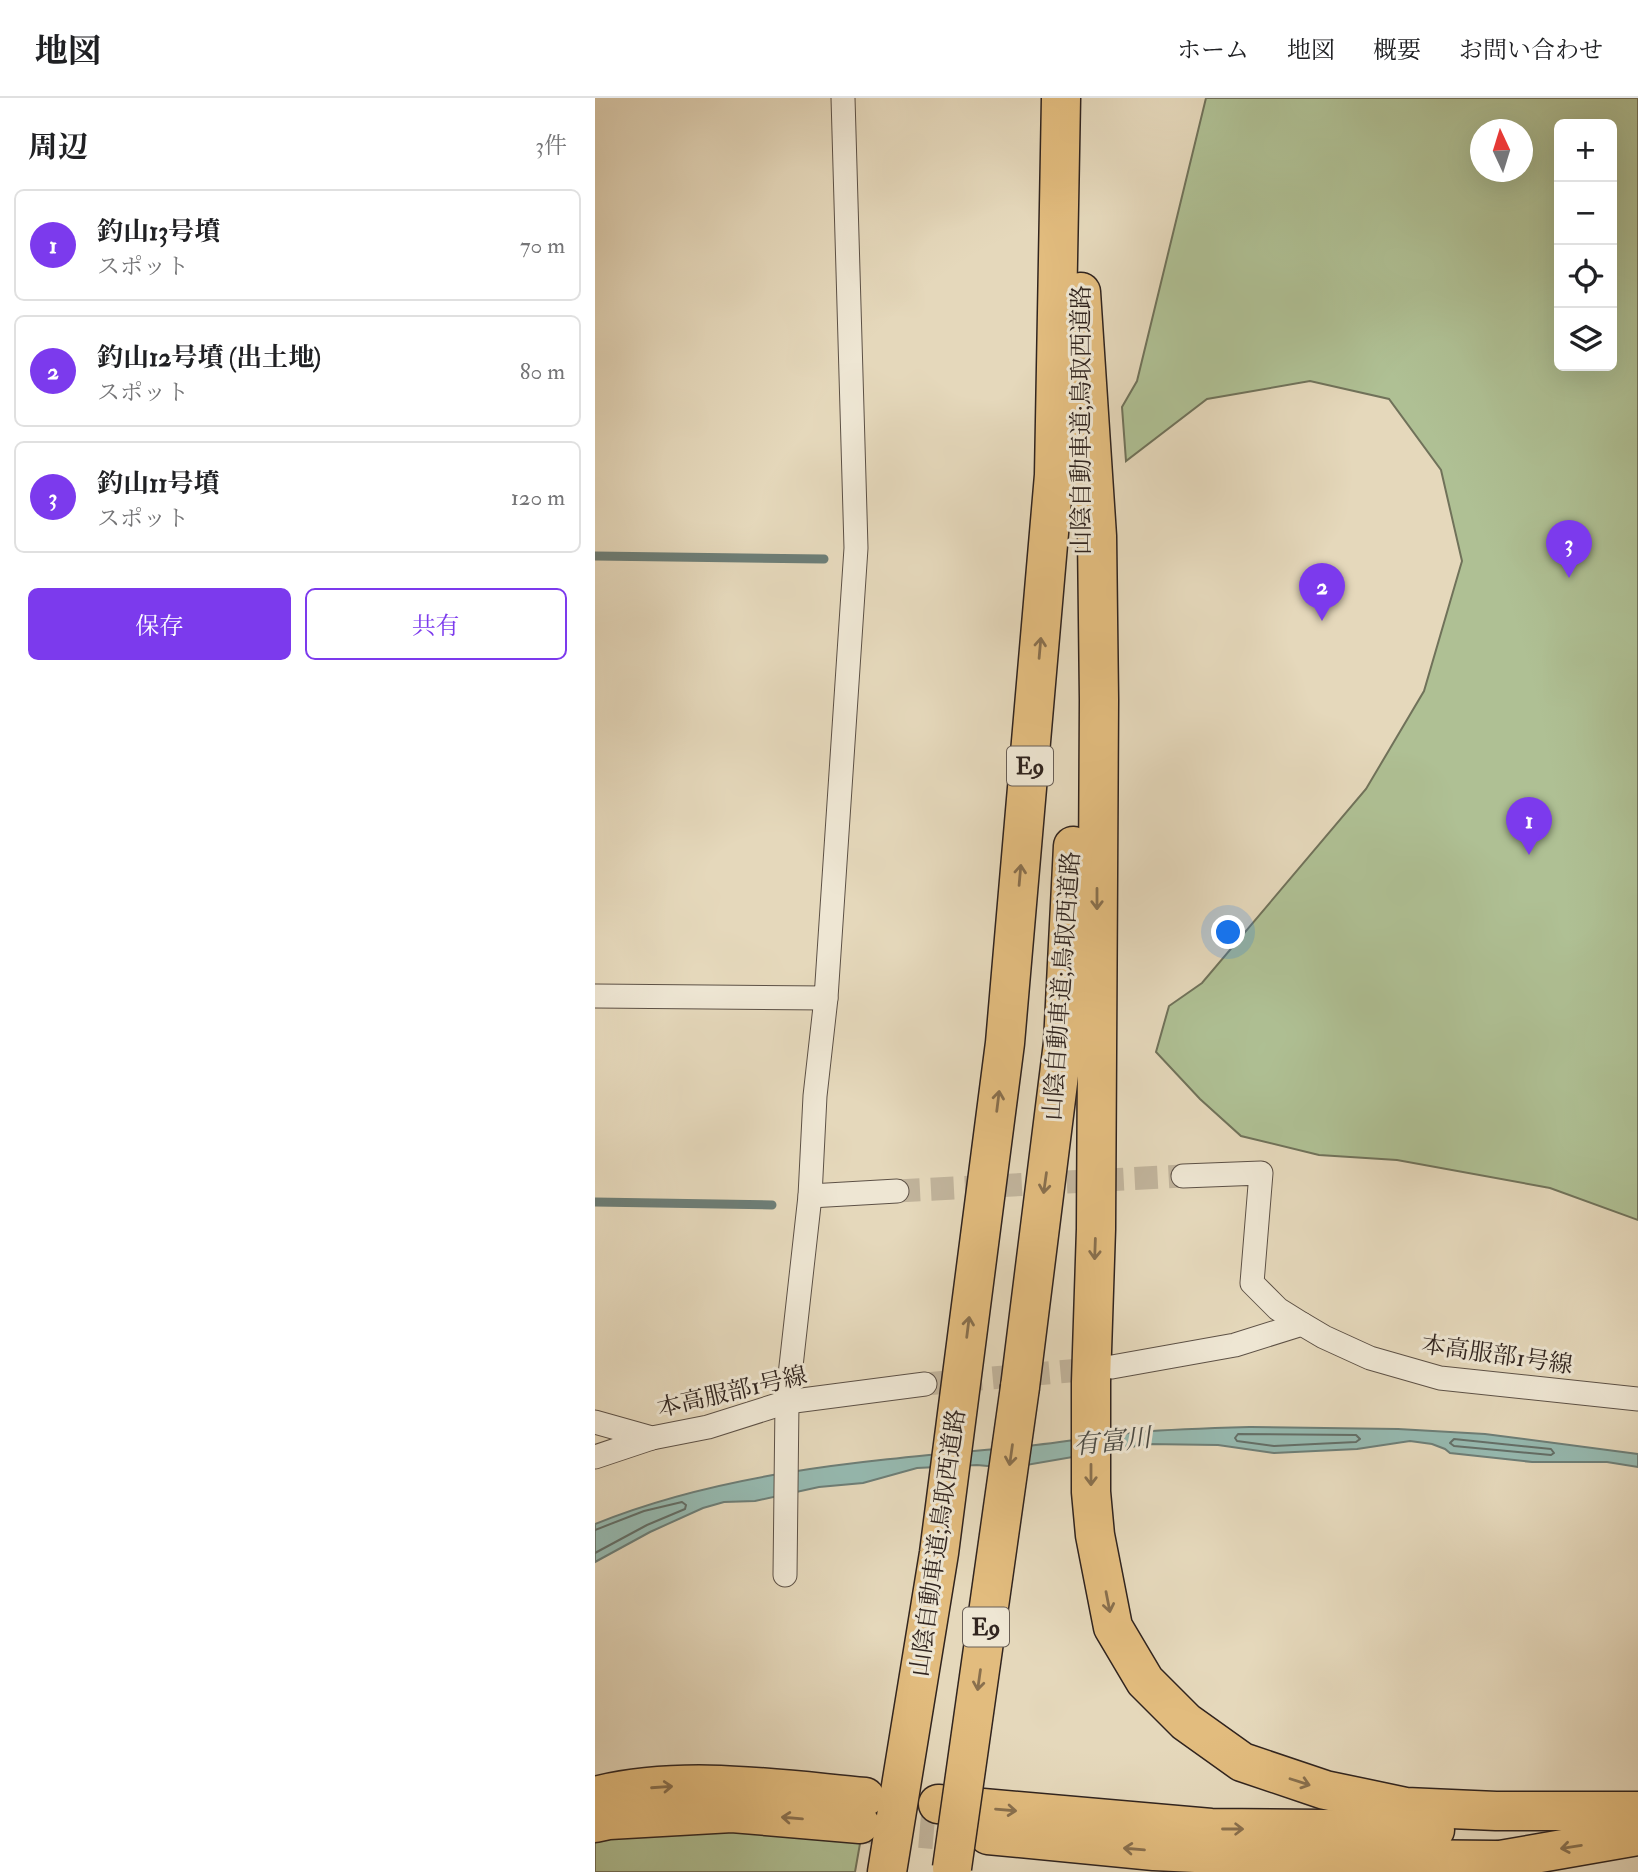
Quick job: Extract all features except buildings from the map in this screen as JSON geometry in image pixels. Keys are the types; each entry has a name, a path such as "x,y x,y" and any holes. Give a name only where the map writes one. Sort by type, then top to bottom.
{"highway":[{"name":"山陰自動車道;鳥取西道路","path":"884,1867 913,1721 939,1553 942,1389 1005,1043 1054,475 1068,123 1080,98"},
{"name":"山陰自動車道;鳥取西道路","path":"952,1870 1020,1387 1063,1043 1080,705 1081,292 1068,123"},
{"path":"1081,292 1097,536 1099,700 1096,1229 1102,1375 1091,1492 1095,1535 1114,1627 1145,1681 1186,1722 1242,1762 1325,1790 1406,1807 1638,1812"},
{"path":"595,1796 618,1790 697,1784 863,1810 732,1813 595,1823"},
{"path":"1496,1860 1297,1858 1180,1852 936,1817 1238,1829 1429,1830 1638,1812"},
{"path":"1444,1872 1496,1860 1638,1836"}],"street":[{"path":"785,1575 787,1402 810,1196 815,1096 826,998 856,548 843,98"},
{"path":"595,996 826,998"},
{"name":"本高服部1号線","path":"1183,1176 1261,1173 1252,1283 1278,1309 1324,1337 1370,1358 1440,1378 1638,1399"},
{"path":"810,1196 897,1191"},
{"path":"1102,1375 1235,1345 1302,1324"},
{"name":"本高服部1号線","path":"595,1422 652,1438 708,1427 787,1402 942,1389"},
{"path":"595,1457 652,1438"}],"green space":[{"path":"1206,98 1638,98 1638,1220 1550,1188 1397,1160 1319,1155 1241,1136 1200,1099 1156,1052 1169,1006 1202,983 1366,789 1424,691 1462,561 1441,470 1389,399 1310,381 1207,399 1126,461 1122,407 1137,381"},
{"path":"719,1830 861,1838 855,1872 595,1872 595,1838"}],"water":[{"name":"有富川","path":"1251,1427 1398,1429 1485,1434 1638,1454 1638,1467 1607,1462 1532,1462 1450,1453 1432,1444 1410,1441 1357,1449 1274,1453 1218,1445 1148,1444 1009,1468 977,1465 917,1468 863,1483 819,1487 755,1501 724,1502 703,1508 650,1532 595,1562 595,1524 697,1491 750,1479 857,1463 1139,1432"}],"waterway":[{"path":"595,556 824,559"},
{"path":"595,1202 772,1205"}],"tunnel":[{"path":"897,1191 1183,1176"},
{"path":"925,1384 1103,1368"},
{"path":"863,1824 934,1830"}],"place":[{"name":"釣山11号墳","path":"1569,578"},
{"name":"釣山12号墳 (出土地)","path":"1322,621"},
{"name":"釣山13号墳","path":"1529,855"}]}
